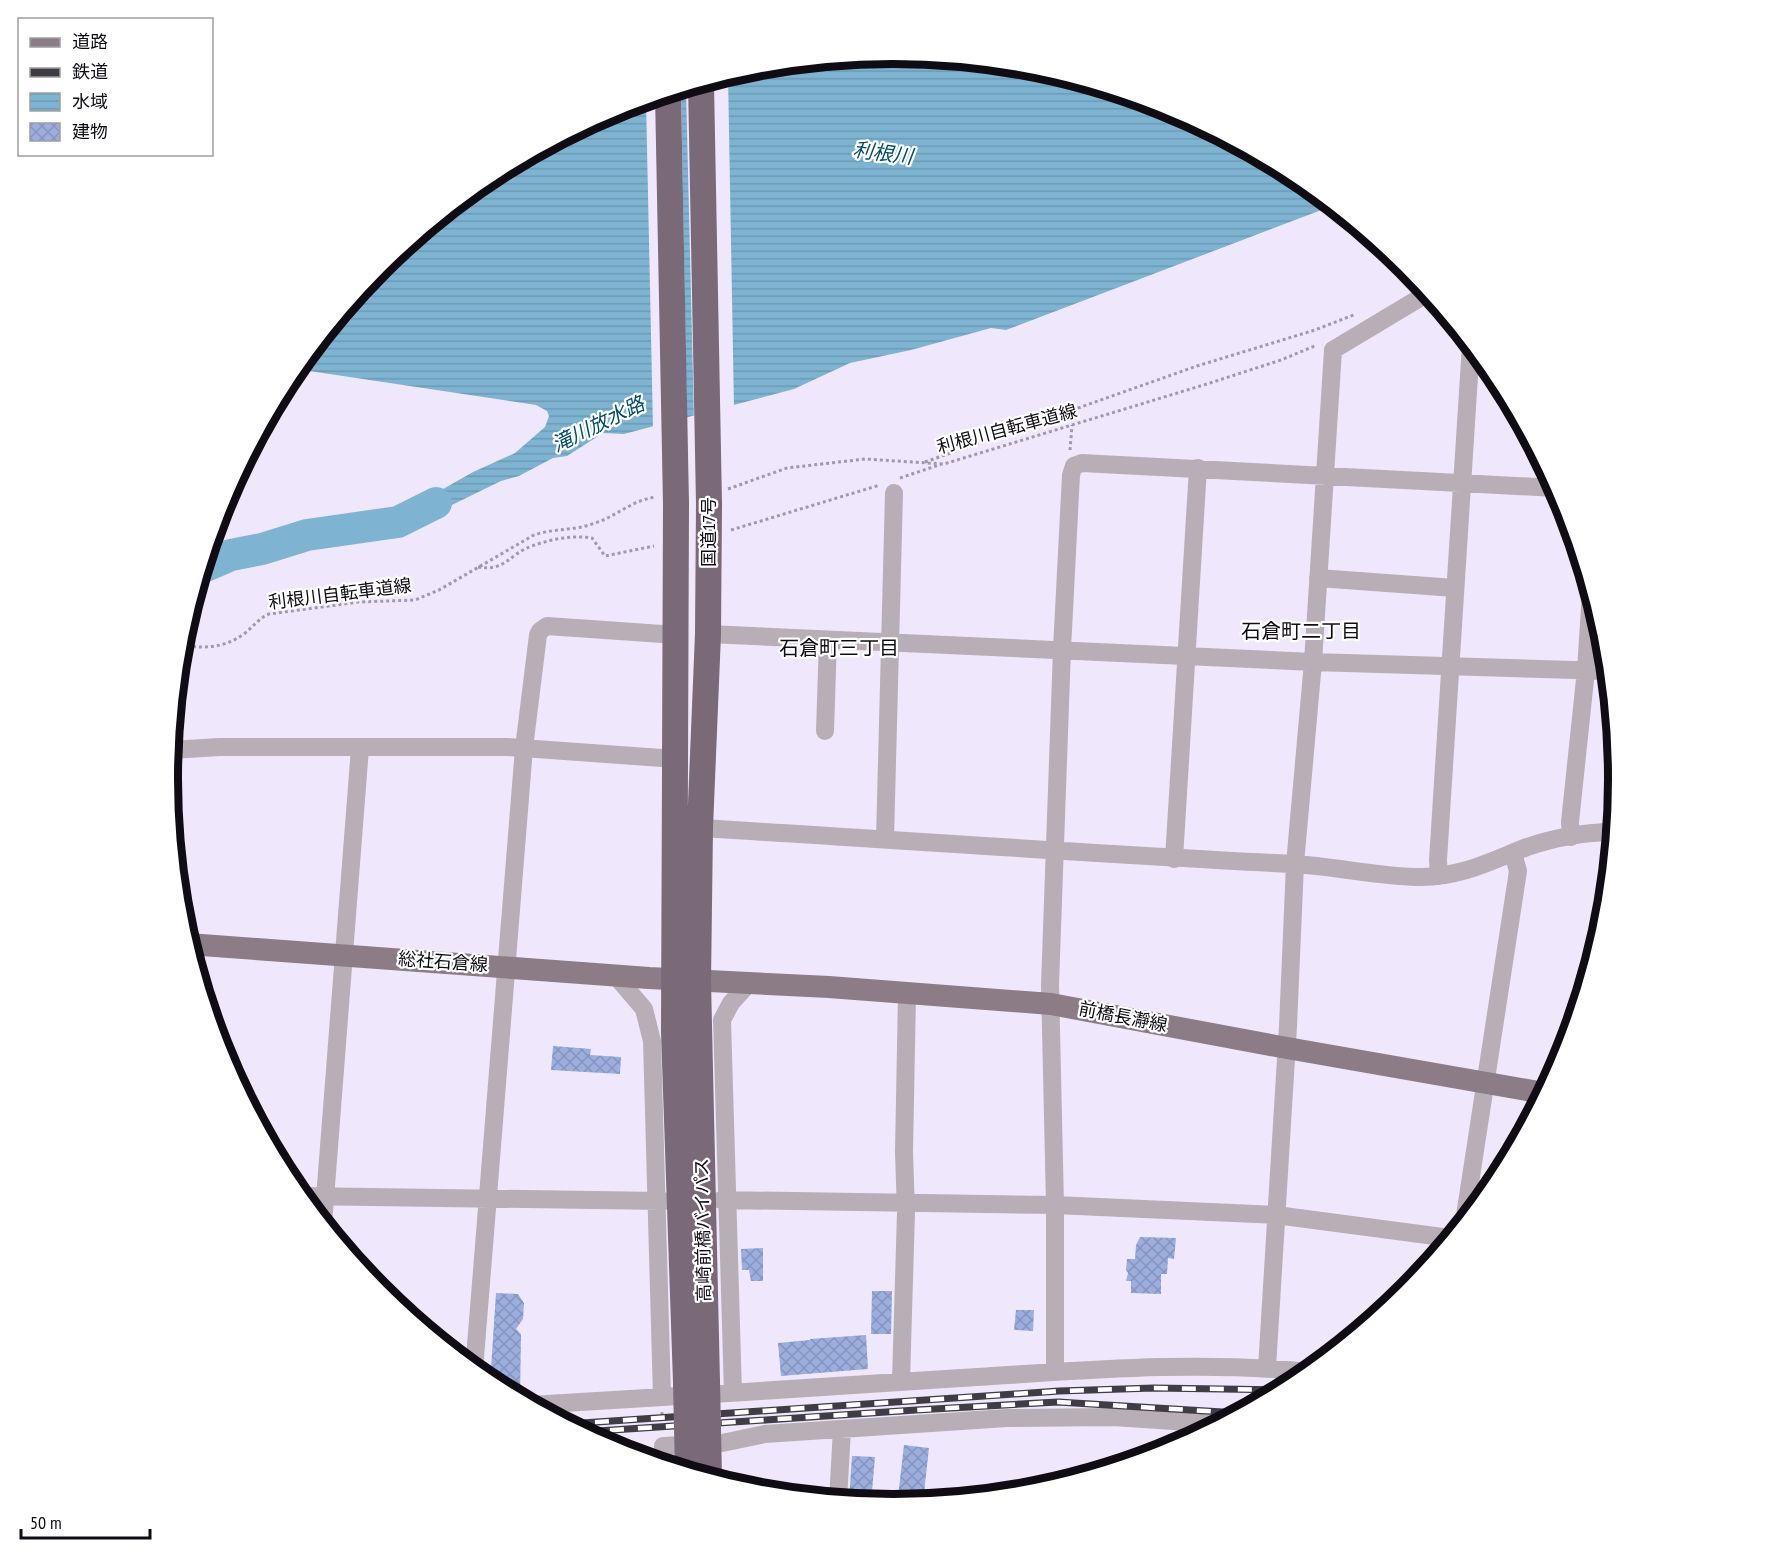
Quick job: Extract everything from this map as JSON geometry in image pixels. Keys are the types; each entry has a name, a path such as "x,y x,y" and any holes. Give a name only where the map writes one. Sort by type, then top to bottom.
{"highway":[{"name":"国道17号","path":"686,980 700,828 708,634 718,497 701,91"},
{"name":"国道17号","path":"668,101 671,500 677,635 676,759 686,980"},
{"name":"高崎前橋バイパス","path":"686,980 674,1032 697,1382 708,1470"},
{"name":"高崎前橋バイパス","path":"689,1464 697,1382"}],"main road":[{"name":"総社石倉線","path":"198,945 686,980"},
{"name":"前橋長瀞線","path":"686,980 1051,1004 1536,1092"}],"street":[{"path":"1267,1368 1296,864 1313,662 1333,350 1421,297"},
{"path":"1439,876 1438,860 1470,358"},
{"path":"1055,1371 1055,1205 1051,1004 1054,849 1071,475 1074,466 1082,464 1198,468 1545,487"},
{"path":"1174,859 1198,468"},
{"path":"885,839 890,642 890,486"},
{"path":"1318,578 1455,588"},
{"path":"1571,837 1570,822 1589,618"},
{"path":"475,1359 524,748 538,635 547,626 677,635"},
{"path":"708,634 1313,662 1599,671"},
{"path":"825,731 828,640"},
{"path":"324,1213 360,748"},
{"path":"179,749 524,748 676,759"},
{"path":"700,828 1054,849 1174,859 1296,864 1418,877 1439,876 1485,865 1546,841 1605,833"},
{"path":"1467,1206 1518,871 1513,853"},
{"path":"615,975 640,1002 651,1032 660,1201 662,1397"},
{"path":"733,1393 724,1201 722,1020 731,1003 749,983"},
{"path":"901,1382 906,1203 904,1152 907,994"},
{"path":"312,1196 660,1201"},
{"path":"724,1201 1055,1205 1276,1215 1442,1237"},
{"path":"545,1404 1055,1371 1174,1366 1295,1371"},
{"path":"663,1455 765,1434 1007,1418 1057,1416 1205,1423"},
{"path":"838,1492 842,1430"}],"path":[{"path":"924,462 1197,366 1315,330 1365,310"},
{"name":"利根川自転車道線","path":"718,497 787,468 865,459 944,464 1281,360 1324,342"},
{"path":"1071,438 1072,425"},
{"path":"731,530 890,486 944,464"},
{"name":"利根川自転車道線","path":"191,647 215,647 233,640 269,614 358,602 415,600 439,590 544,531 593,524 644,498 671,500"},
{"path":"478,567 496,568 532,545 568,537 592,538 605,556 654,546"},
{"path":"662,1397 663,1455"}],"water":[{"name":"利根川","path":"893,64 940,66 1032,78 1123,102 1167,119 1250,160 1324,209 1006,330 991,328 911,350 850,363 794,389 624,434 603,433 567,456 553,458 519,476 501,481 411,525 398,522 429,497 473,472 515,453 545,427 549,416 547,411 536,405 306,371 355,308 387,274 458,212 496,185 577,138 663,102 708,89 754,78 800,71"}],"pier":[{"path":"728,84 734,408 694,419 686,95"},
{"path":"681,97 687,420 653,429 646,108"}],"building":[{"path":"553,1046 591,1049 590,1055 621,1057 620,1074 551,1070"},
{"path":"1140,1237 1176,1238 1174,1259 1168,1258 1167,1274 1161,1274 1161,1294 1131,1293 1131,1281 1126,1281 1127,1259 1135,1259 1136,1245"},
{"path":"763,1248 763,1281 751,1281 749,1270 742,1270 741,1249"},
{"path":"872,1291 892,1291 891,1334 871,1334"},
{"path":"496,1293 518,1294 524,1303 523,1319 516,1329 521,1334 520,1389 491,1370"},
{"path":"1016,1310 1034,1310 1033,1331 1014,1330"},
{"path":"866,1335 868,1369 781,1376 778,1343"},
{"path":"904,1445 929,1448 924,1493 898,1494"},
{"path":"852,1456 875,1457 872,1494 850,1493"}],"waterway":[{"name":"滝川放水路","path":"212,563 231,555 262,549 307,535 398,522 436,503"}],"railway":[{"path":"581,1423 1059,1391 1154,1388 1265,1390"},
{"path":"599,1431 1058,1402 1225,1412"}],"district":[{"name":"石倉町二丁目","path":"1301,631"},
{"name":"石倉町三丁目","path":"839,648"}]}
